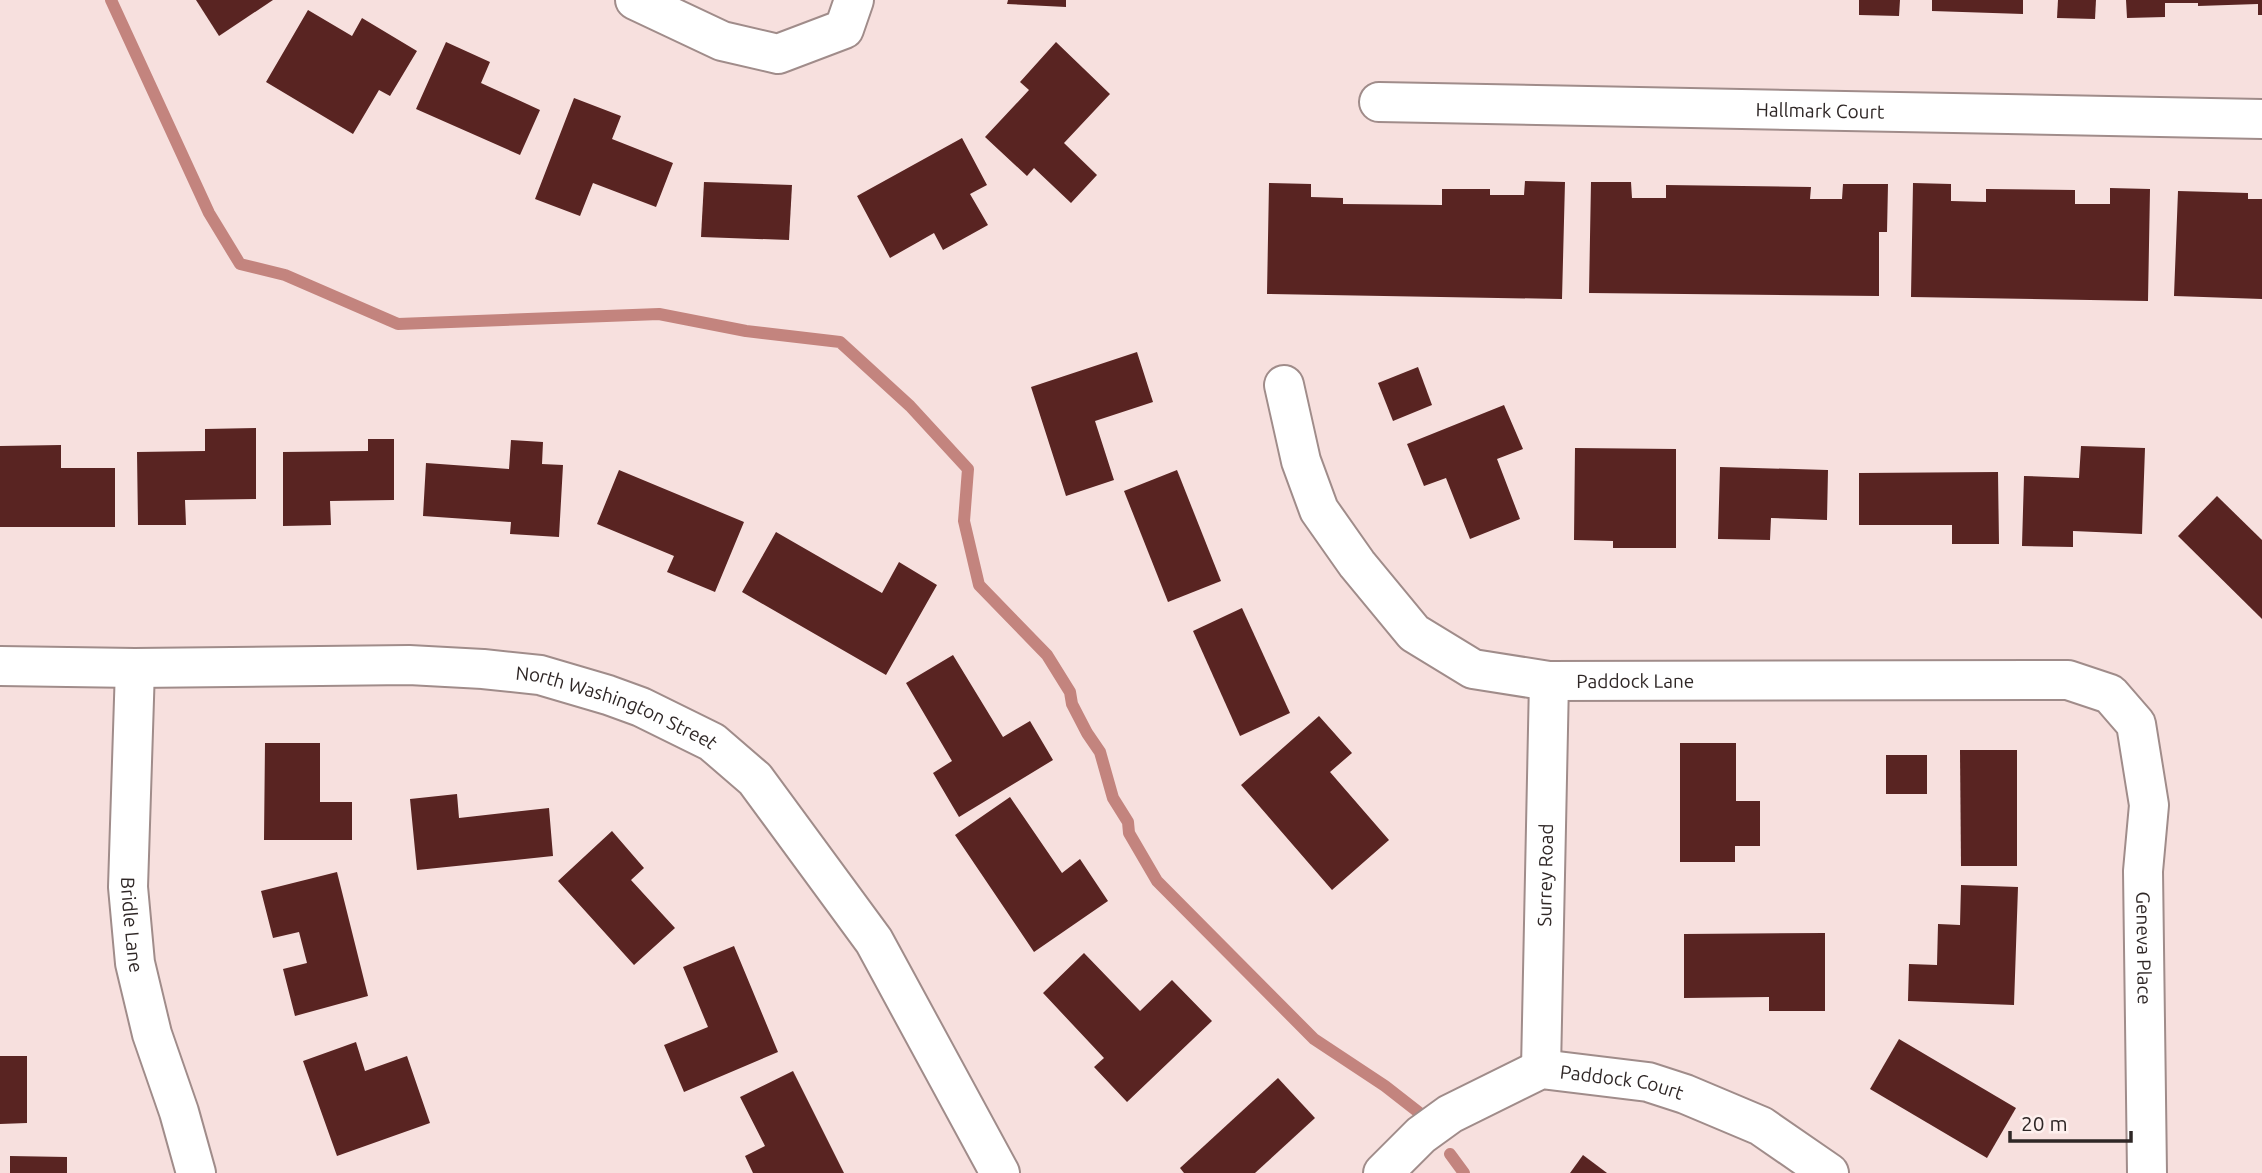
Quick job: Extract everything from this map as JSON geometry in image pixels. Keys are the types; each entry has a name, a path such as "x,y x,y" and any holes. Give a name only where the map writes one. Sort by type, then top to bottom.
{"street":[{"path":"635,0 722,41 778,54 844,29 854,0"},
{"name":"Hallmark Court","path":"1380,102 2262,119"},
{"name":"Paddock Lane","path":"1284,385 1301,461 1319,510 1357,564 1414,633 1473,669 1549,681 2068,680 2110,694 2136,723"},
{"name":"North Washington Street","path":"0,666 445,666 541,675 630,703 712,742 755,779 874,940 1000,1173"},
{"name":"Bridle Lane","path":"135,668 128,887 135,963 152,1034 179,1112 196,1173"},
{"name":"Surrey Road","path":"1541,1069 1549,681"},
{"name":"Geneva Place","path":"2136,723 2149,805 2143,870 2147,1173"},
{"name":"Paddock Court","path":"1383,1173 1421,1135 1450,1114 1541,1069 1648,1082 1685,1094 1761,1126 1829,1173"}],"building":[{"path":"196,0 273,0 219,36"},
{"path":"1008,0 1066,0 1066,7 1007,4"},
{"path":"1859,0 1900,0 1899,16 1859,15"},
{"path":"1932,0 2023,0 2023,14 1932,11"},
{"path":"2058,0 2096,0 2095,19 2057,18"},
{"path":"2126,0 2262,0 2262,15 2258,15 2258,4 2198,6 2198,3 2165,3 2165,17 2127,18"},
{"path":"308,10 352,36 362,18 417,51 390,96 379,90 353,134 266,82"},
{"path":"446,42 490,62 481,83 540,110 520,155 416,109"},
{"path":"1056,42 1110,94 1064,143 1097,175 1071,203 1034,168 1027,176 985,137 1029,90 1020,82"},
{"path":"574,98 621,116 612,139 673,163 656,207 593,183 580,216 535,199"},
{"path":"962,138 987,185 970,194 988,225 943,250 934,233 890,258 857,196"},
{"path":"1525,181 1565,182 1562,299 1267,294 1269,183 1311,184 1311,197 1343,198 1343,204 1442,205 1442,189 1490,189 1490,195 1524,195"},
{"path":"704,182 792,185 789,240 701,237"},
{"path":"1591,182 1631,182 1632,198 1666,198 1666,185 1811,187 1810,199 1842,199 1843,184 1888,184 1887,232 1879,232 1879,296 1589,293"},
{"path":"1913,183 1951,184 1951,201 1986,202 1986,189 2075,190 2075,204 2110,204 2110,188 2150,189 2148,301 1911,297"},
{"path":"2178,191 2248,193 2248,199 2262,199 2262,299 2174,296"},
{"path":"1137,352 1153,402 1095,421 1114,480 1066,496 1031,387"},
{"path":"1418,367 1432,405 1393,421 1378,383"},
{"path":"1504,405 1523,449 1497,459 1520,519 1470,539 1446,478 1424,486 1407,444"},
{"path":"256,428 256,499 185,500 186,525 138,525 137,452 205,451 205,429"},
{"path":"368,439 394,439 394,500 330,501 331,525 283,526 283,452 368,451"},
{"path":"511,440 543,442 542,464 563,465 559,537 510,534 511,522 423,516 426,463 509,469"},
{"path":"61,445 61,468 115,468 115,527 0,527 0,446"},
{"path":"2081,446 2145,448 2142,534 2073,531 2073,547 2022,546 2024,476 2079,478"},
{"path":"1575,448 1676,449 1676,548 1613,548 1613,541 1574,540"},
{"path":"1720,467 1828,470 1827,520 1771,518 1770,540 1718,539"},
{"path":"619,470 744,522 715,592 667,572 674,556 597,524"},
{"path":"1177,470 1221,581 1168,602 1124,491"},
{"path":"1998,472 1999,544 1952,544 1952,525 1859,525 1859,473"},
{"path":"2217,496 2262,540 2262,619 2178,536"},
{"path":"776,532 882,593 899,562 937,585 886,675 742,592"},
{"path":"1242,608 1290,713 1240,736 1193,631"},
{"path":"953,655 1003,737 1030,721 1053,760 959,817 933,773 952,761 906,683"},
{"path":"1319,716 1352,753 1330,772 1389,840 1332,890 1241,785"},
{"path":"265,743 320,743 320,802 352,802 352,840 264,840"},
{"path":"1680,743 1736,743 1736,801 1760,801 1760,846 1735,846 1735,862 1680,862"},
{"path":"1960,750 2017,750 2017,866 1961,866"},
{"path":"1886,755 1927,755 1927,794 1886,794"},
{"path":"457,794 459,818 549,808 553,856 417,870 410,799"},
{"path":"1010,797 1062,873 1080,859 1108,901 1034,952 955,835"},
{"path":"612,831 644,868 631,880 675,928 634,965 558,881"},
{"path":"337,872 368,996 295,1016 283,969 307,963 299,932 273,938 261,891"},
{"path":"1961,885 2018,887 2014,1005 1908,1001 1909,964 1937,965 1938,924 1960,925"},
{"path":"1825,933 1825,1011 1769,1011 1769,997 1684,998 1684,934"},
{"path":"734,946 778,1052 684,1092 664,1045 708,1027 683,967"},
{"path":"1084,953 1140,1011 1172,980 1212,1021 1127,1102 1094,1067 1104,1058 1043,993"},
{"path":"1899,1039 2016,1108 1987,1158 1870,1089"},
{"path":"356,1042 365,1071 407,1056 430,1123 337,1156 303,1061"},
{"path":"0,1056 27,1056 27,1123 0,1124"},
{"path":"793,1071 844,1173 753,1173 745,1156 765,1146 740,1097"},
{"path":"1278,1078 1315,1118 1255,1173 1184,1173 1180,1168"},
{"path":"1583,1155 1607,1173 1570,1173"},
{"path":"10,1156 67,1157 67,1173 10,1173"}],"waterway":[{"path":"111,0 209,213 240,264 285,275 398,324 659,314 746,331 840,342 910,406 968,469 964,521 979,585 1047,655 1070,692 1072,704 1100,752 1113,798 1128,822 1129,833 1157,881 1314,1039 1385,1086 1426,1118"},
{"path":"1450,1154 1464,1173"}]}
